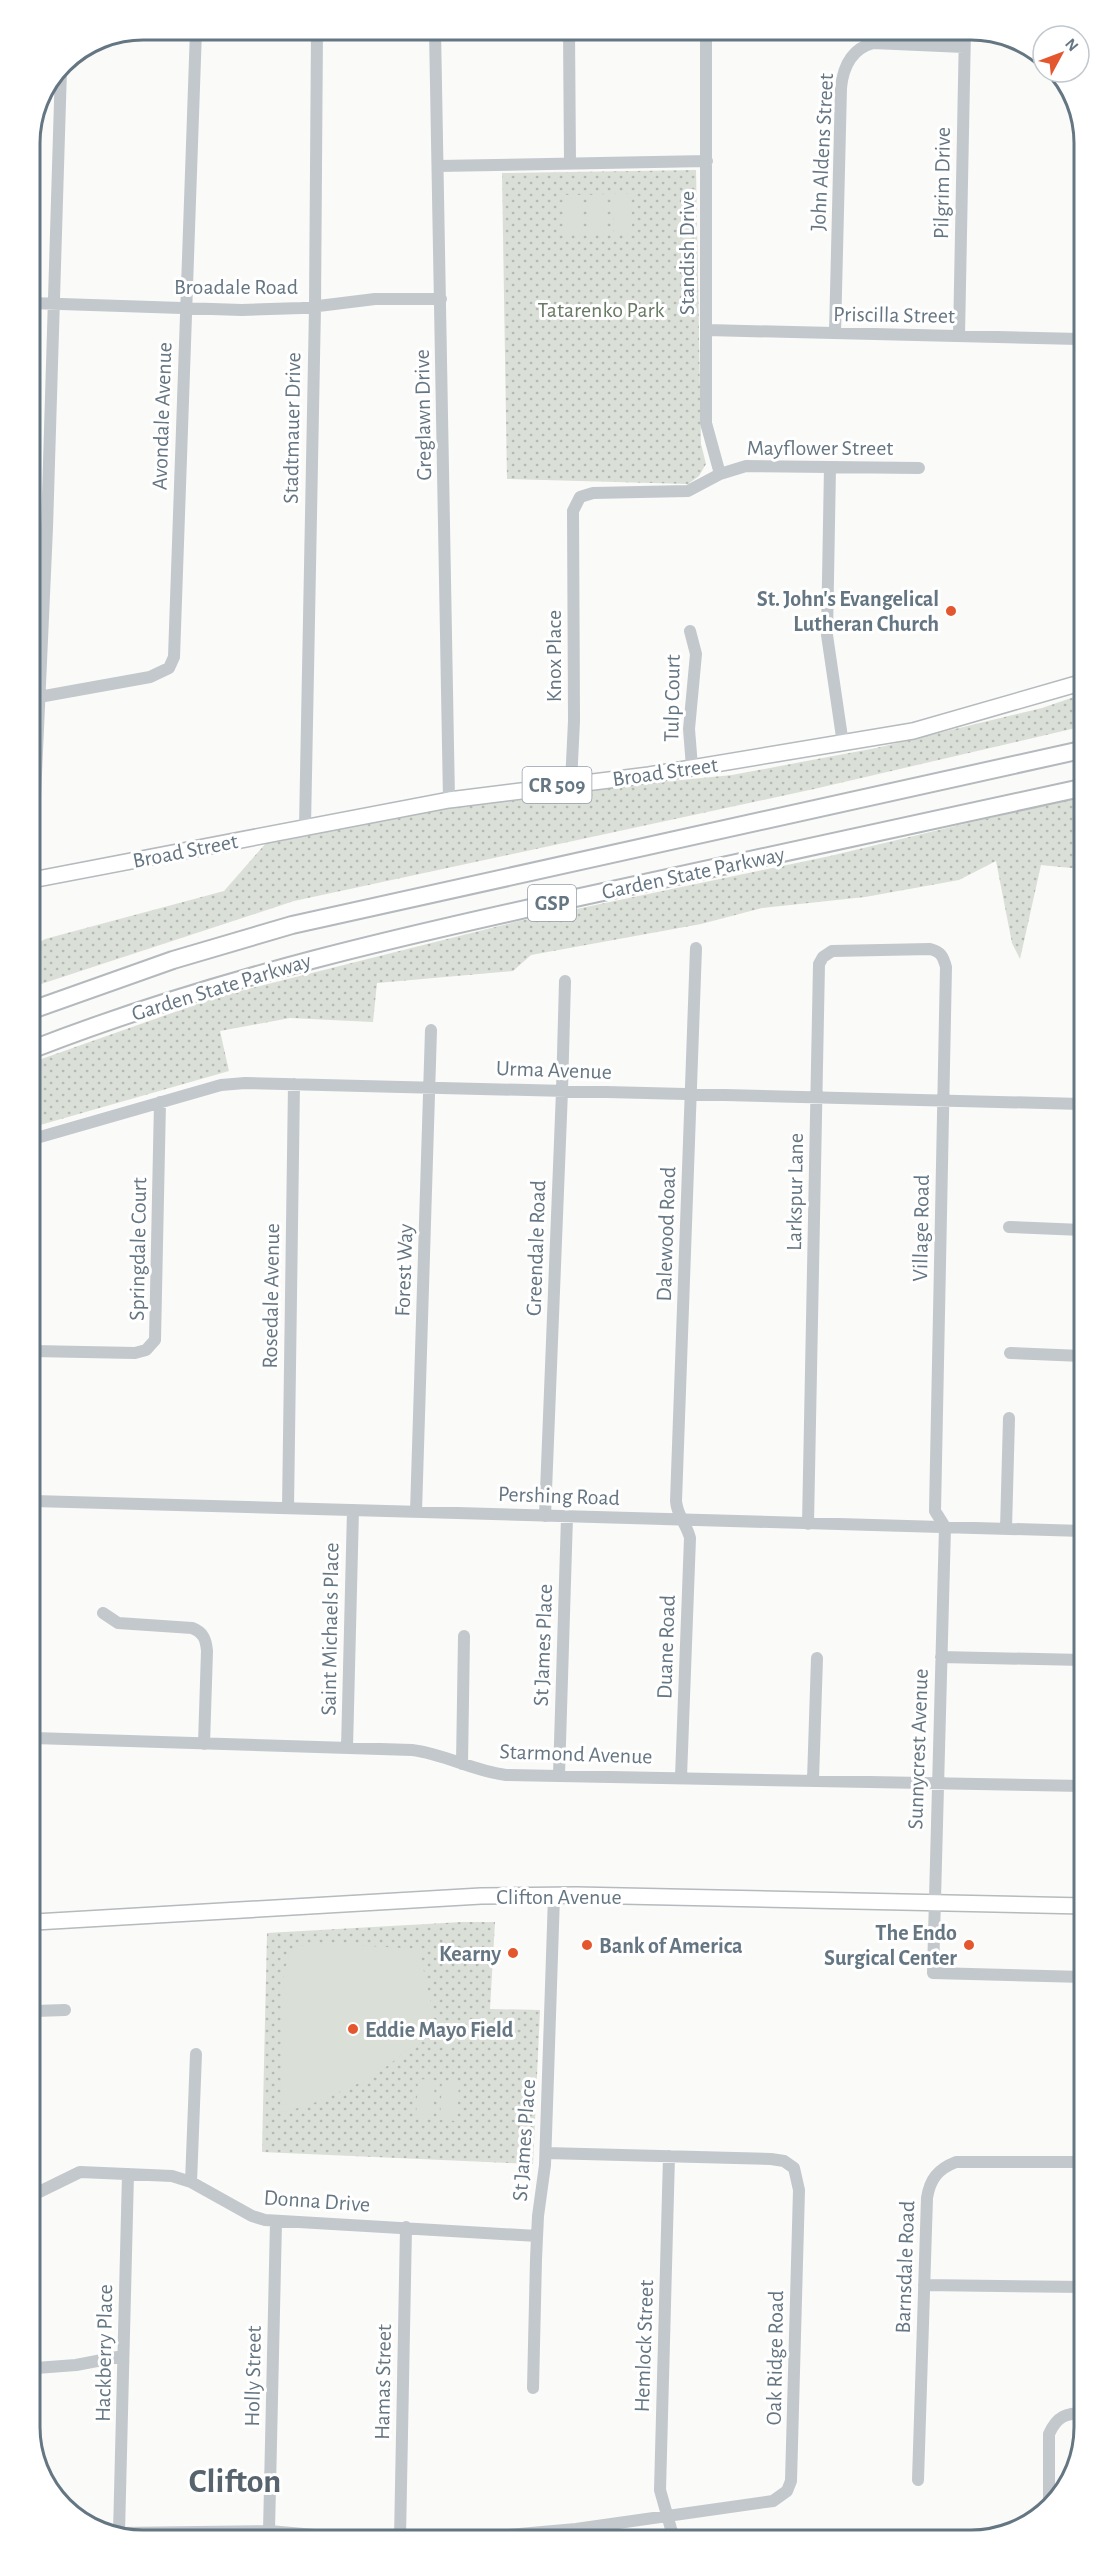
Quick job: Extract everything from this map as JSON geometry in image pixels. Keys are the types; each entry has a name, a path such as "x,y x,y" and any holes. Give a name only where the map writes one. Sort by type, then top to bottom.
{"highway":[{"name":"Garden State Parkway","path":"41,1007 173,960 292,925 1075,751"},
{"name":"Garden State Parkway","path":"41,1045 200,990 324,955 453,924 1075,789"}],"main road":[{"name":"Broad Street","path":"41,878 448,800 843,744 938,725 1075,684"},
{"name":"Clifton Avenue","path":"40,1922 404,1899 554,1896 1075,1906"}],"street":[{"name":"Avondale Avenue","path":"41,697 150,677 163,673 172,663 175,648 196,40"},
{"name":"Stadtmauer Drive","path":"304,827 315,307 317,40"},
{"name":"Greglawn Drive","path":"435,40 448,800"},
{"path":"569,41 570,164"},
{"name":"Standish Drive","path":"706,41 706,423 720,474"},
{"name":"Pilgrim Drive","path":"959,336 964,41"},
{"name":"John Aldens Street","path":"835,333 841,88 847,62 862,46 873,43 964,46"},
{"path":"41,647 61,83"},
{"path":"438,166 706,161"},
{"name":"Broadale Road","path":"41,303 242,310 315,307 375,299 441,299"},
{"name":"Priscilla Street","path":"707,330 1075,339"},
{"name":"Mayflower Street","path":"573,529 575,504 585,494 688,491 720,474 746,466 919,468"},
{"path":"830,466 827,635 843,744"},
{"name":"Knox Place","path":"571,783 574,721 573,529"},
{"name":"Tulp Court","path":"690,631 696,654 689,729 692,767"},
{"name":"Dalewood Road","path":"681,1520 676,1502 696,948"},
{"name":"Larkspur Lane","path":"808,1524 820,960 832,951 916,949"},
{"name":"Village Road","path":"916,949 939,951 944,957 946,967 935,1511 945,1527"},
{"name":"Greendale Road","path":"545,1516 565,981"},
{"name":"Forest Way","path":"416,1512 431,1030"},
{"name":"Urma Avenue","path":"41,1137 221,1085 294,1084 1075,1104"},
{"name":"Rosedale Avenue","path":"288,1508 294,1084"},
{"name":"Springdale Court","path":"40,1351 135,1353 146,1350 155,1340 160,1102"},
{"path":"1009,1227 1075,1230"},
{"path":"1010,1353 1075,1356"},
{"path":"1006,1529 1009,1418"},
{"name":"Pershing Road","path":"40,1501 1075,1531"},
{"name":"Saint Michaels Place","path":"347,1748 353,1510"},
{"name":"St James Place","path":"559,1775 567,1517"},
{"name":"Duane Road","path":"681,1520 690,1538 681,1777"},
{"name":"Sunnycrest Avenue","path":"945,1527 933,1973 1075,1977"},
{"path":"103,1613 118,1623 192,1628 201,1631 206,1640 207,1651 204,1744"},
{"path":"462,1764 464,1636"},
{"path":"941,1657 1075,1660"},
{"path":"813,1780 817,1658"},
{"name":"Starmond Avenue","path":"40,1738 430,1752 462,1764 506,1775 1075,1786"},
{"name":"St James Place","path":"534,2388 537,2236 546,2153 554,1896"},
{"path":"40,2010 65,2010"},
{"path":"191,2182 196,2054"},
{"name":"Oak Ridge Road","path":"546,2153 784,2161 794,2168 799,2190 792,2467 787,2491 773,2501 570,2530"},
{"name":"Hemlock Street","path":"669,2156 660,2490 671,2530"},
{"name":"Barnsdale Road","path":"918,2480 927,2198 934,2176 944,2166 956,2162 1075,2162"},
{"name":"Donna Drive","path":"40,2192 80,2172 172,2175 191,2182 252,2216 276,2222 406,2227 537,2236"},
{"name":"Hackberry Place","path":"119,2527 128,2174"},
{"name":"Holly Street","path":"269,2529 276,2222"},
{"name":"Hamas Street","path":"400,2529 406,2227"},
{"path":"924,2285 1075,2287"},
{"path":"40,2368 76,2365 123,2356"},
{"path":"1049,2493 1049,2434 1060,2416 1075,2413"}],"green space":[{"name":"Tatarenko Park","path":"696,170 701,444 706,464 699,476 688,484 507,479 502,173"},
{"path":"607,194 607,233 589,233 589,195"},
{"path":"613,194 631,194 632,233 614,233"},
{"path":"565,195 582,195 583,234 565,234"},
{"path":"1075,697 1075,728 814,789 294,901 41,984 41,942 224,891 267,842 399,816 532,795 732,775 876,748 1042,708"},
{"path":"1075,797 1075,868 1041,865 1020,959 1012,943 996,861 959,880 865,897 762,908 701,924 531,955 513,971 377,983 373,1022 290,1018 220,1031 229,1071 41,1125 41,1059 220,996 519,921 830,856"},
{"path":"495,1922 490,2009 540,2010 533,2164 262,2152 267,1933"},
{"name":"Eddie Mayo Field","path":"318,1943 419,1949 433,2013 413,2046 373,2077 307,2106 280,2112 284,1968 288,1963 290,1952 295,1947"},
{"path":"418,2079 435,2080 433,2119 416,2118"},
{"path":"442,2081 459,2082 457,2121 440,2120"}],"place":[{"name":"St. John's Evangelical Lutheran Church","path":"951,611"},
{"name":"Bank of America","path":"587,1945"},
{"name":"The Endo Surgical Center","path":"969,1945"},
{"name":"Kearny","path":"513,1953"},
{"name":"Eddie Mayo Field","path":"353,2029"}],"district":[{"name":"Clifton","path":"235,2480"}]}
